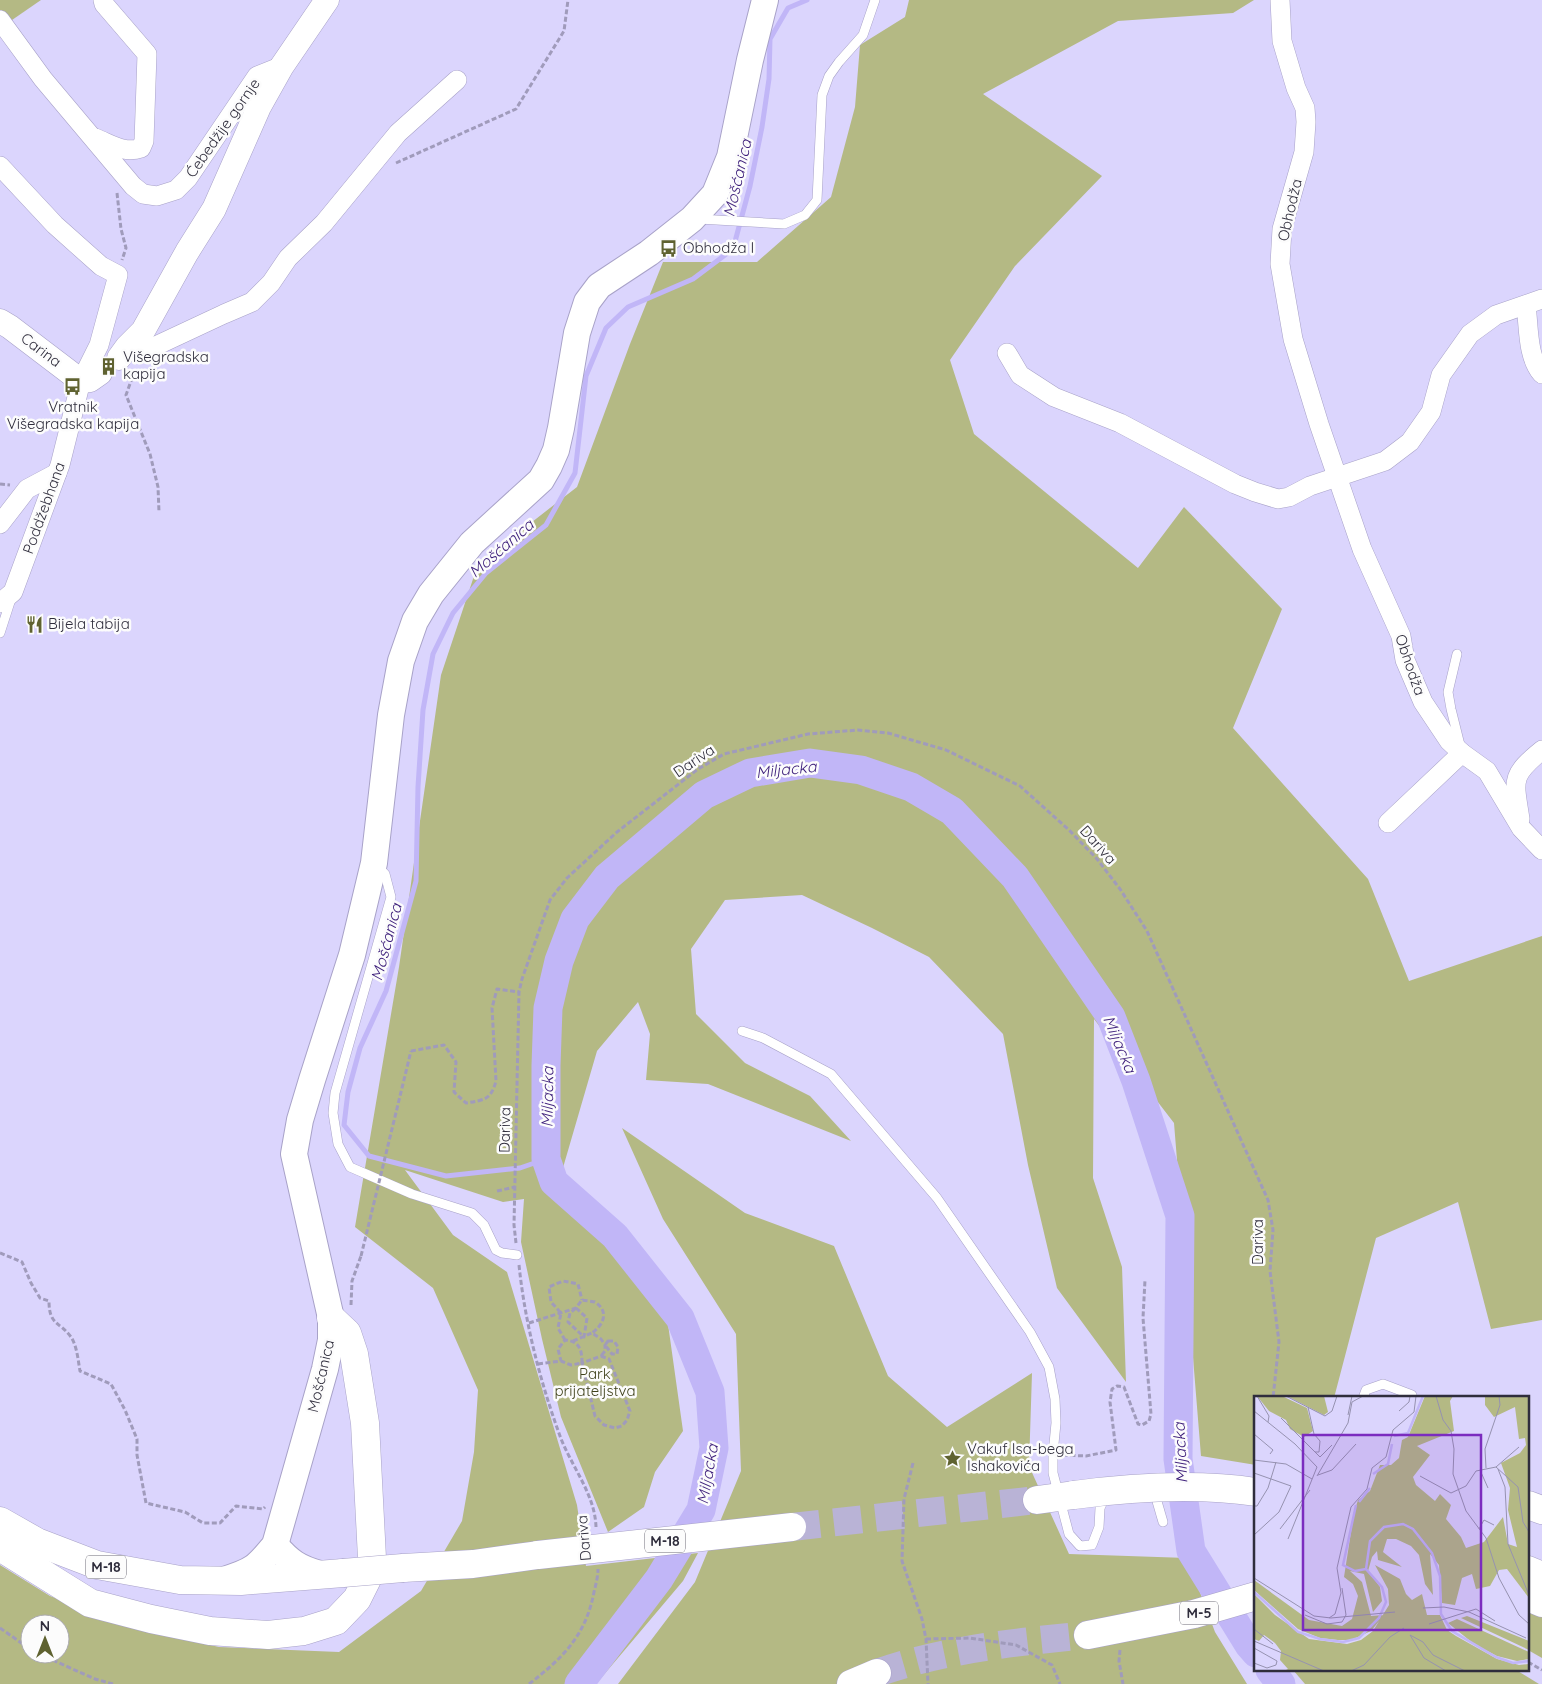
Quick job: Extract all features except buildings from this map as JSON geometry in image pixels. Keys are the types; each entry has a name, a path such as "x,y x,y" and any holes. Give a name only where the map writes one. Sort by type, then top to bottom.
{"main road":[{"name":"Mošćanica","path":"221,1581 246,1574 258,1566 275,1545 325,1369 331,1340 339,1325 294,1154 300,1120 352,955 374,863 391,715 401,661 415,621 431,594 472,543 541,480 549,466 562,428 577,332 587,302 599,286 649,253 692,219 715,194 730,157 750,60 765,0"},
{"path":"0,1548 90,1603 151,1619 210,1631 268,1635 304,1631 336,1621 357,1599 368,1579 372,1558 365,1423 354,1354 339,1325"},
{"path":"1057,1497 1104,1491 1166,1487 1254,1492"},
{"path":"1530,1506 1542,1510"},
{"name":"M-18","path":"0,1521 37,1542 97,1565 180,1580 221,1581 473,1564 792,1527"},
{"path":"275,1545 288,1559 303,1569 331,1574"},
{"path":"1530,1575 1537,1594"},
{"name":"M-5","path":"1088,1635 1194,1614 1254,1597"},
{"path":"851,1684 877,1673"}],"street":[{"path":"94,138 124,150 132,151 141,148 144,141 148,54 104,4 103,0"},
{"path":"131,352 187,252 214,209 260,107 282,66 327,0"},
{"name":"Obhodža","path":"1280,0 1282,41 1296,88 1305,108 1306,122 1304,152 1282,230 1280,264 1293,339 1336,477 1362,549 1401,636 1405,660 1423,702 1449,741 1462,753 1487,770 1521,828 1542,850"},
{"name":"Ćebedžije gornje","path":"0,20 43,79 133,186 143,194 157,196 176,190 188,178 257,76 282,66"},
{"path":"131,352 252,302 271,283 288,258 324,223 398,133 457,80"},
{"path":"0,166 55,225 101,266 118,275"},
{"name":"Poddžebhana","path":"7,598 60,465 91,377 118,275"},
{"path":"1007,353 1020,375 1054,397 1120,423 1234,484 1278,499 1289,497 1310,486 1385,461 1410,442 1431,412 1441,375 1470,334 1496,315 1534,302 1531,343 1535,366 1542,374"},
{"name":"Carina","path":"0,321 91,377"},
{"path":"0,524 27,489 57,472"},
{"path":"1521,828 1516,781 1519,770 1542,750"},
{"path":"1388,823 1462,753"}],"lane":[{"path":"692,219 784,224 805,215 817,200 822,95 829,76 863,35 875,0"},
{"name":"Poddžebhana","path":"0,633 7,598"},
{"path":"1457,654 1448,692 1450,709 1462,753"},
{"path":"374,863 386,874 391,897 335,1093 333,1113 338,1144 350,1167 412,1194 472,1213 484,1225 496,1250 502,1253 517,1254"},
{"path":"742,1031 763,1038 831,1074 938,1198 1030,1332 1049,1367 1055,1399 1056,1422 1053,1473 1057,1497 1069,1534 1080,1546 1092,1545 1099,1527 1100,1508 1109,1486 1136,1481 1154,1491 1163,1522"},
{"path":"1364,1396 1366,1390 1384,1384 1412,1395"}],"path":[{"path":"363,177 516,109 564,31 568,0"},
{"path":"118,275 126,248 117,197 119,169"},
{"path":"131,352 133,374 126,395 150,454 158,487 159,512"},
{"name":"Dariva","path":"597,1534 596,1516 585,1487 561,1438 543,1385 522,1292 514,1225 519,992 522,979 550,900 567,878 616,832 698,769 724,754 808,734 858,730 888,733 946,750 1020,786 1069,830 1120,889 1147,931 1268,1200 1273,1230 1270,1271 1278,1342 1273,1396"},
{"path":"339,1325 350,1317 352,1281 361,1256 411,1051 444,1045 456,1062 454,1092 466,1103 485,1099 493,1092 496,1081 492,1008 496,989 519,992"},
{"path":"496,1191 515,1187"},
{"path":"0,1253 22,1262 40,1298 49,1301 49,1311 52,1319 71,1337 80,1371 111,1384 126,1410 137,1439 137,1455 146,1503 185,1512 202,1523 220,1523 236,1506 263,1509 290,1490"},
{"path":"1053,1454 1086,1456 1116,1450 1110,1402 1112,1389 1117,1386 1124,1387 1138,1424 1142,1425 1148,1422 1151,1414 1143,1318 1146,1280"},
{"path":"561,1313 551,1302 550,1287 563,1281 578,1284 582,1300"},
{"path":"582,1300 570,1313 568,1322 584,1337"},
{"path":"565,1340 573,1341 601,1327 604,1317 602,1310 594,1302 582,1300"},
{"path":"529,1323 576,1308"},
{"path":"576,1308 587,1318 584,1337"},
{"path":"561,1313 558,1328 565,1340"},
{"path":"538,1364 561,1361 571,1365 601,1356 605,1351 605,1345 608,1341 614,1341 618,1347 617,1354 612,1354 605,1345 601,1338 592,1333"},
{"path":"561,1361 558,1348 565,1340"},
{"path":"573,1341 580,1346 595,1416 604,1425 615,1428 622,1426 627,1420 630,1411 609,1359 601,1356"},
{"path":"913,1463 904,1499 902,1561 922,1619 926,1639 928,1684"},
{"name":"Dariva","path":"530,1684 568,1651 580,1633 593,1598 598,1563"},
{"path":"1124,1684 1119,1661 1131,1627"},
{"path":"0,1628 20,1642"},
{"path":"926,1639 970,1638 1016,1645 1052,1665 1060,1684"},
{"path":"1530,1663 1542,1670"},
{"path":"61,1664 95,1679 113,1684"}],"green space":[{"path":"0,0 41,0 12,20 0,13"},
{"name":"Park prijateljstva","path":"909,0 1254,0 1233,13 1118,21 983,94 1102,176 1015,266 950,360 974,434 1138,568 1184,507 1282,609 1233,728 1368,879 1409,981 1542,936 1542,1320 1491,1329 1458,1202 1376,1238 1335,1396 1254,1396 1254,1465 1201,1456 1174,1123 1094,1019 1093,1178 1122,1267 1126,1382 1057,1288 1028,1165 1003,1034 929,957 872,928 802,895 725,900 691,949 696,1014 745,1063 810,1096 851,1141 708,1084 646,1080 650,1034 638,1002 597,1051 560,1178 667,1317 683,1431 655,1472 644,1507 608,1532 561,1417 521,1242 524,1199 503,1202 405,1170 453,1235 507,1272 577,1505 586,1566 698,1553 683,1581 596,1684 0,1684 0,1565 50,1596 136,1628 219,1647 339,1652 421,1591 462,1521 474,1452 478,1390 433,1288 355,1227 399,967 441,675 478,564 577,487 630,344 663,262 757,262 831,197 855,107 860,45 905,17"},
{"path":"622,1128 745,1213 834,1246 888,1376 947,1427 1032,1373 1029,1466 1069,1554 1187,1558 1215,1632 1247,1684 618,1684 695,1582 741,1471 736,1334 663,1219"},
{"path":"1530,1610 1542,1614 1542,1658 1530,1651"},
{"path":"1295,1672 1519,1672 1539,1684 1305,1684"}],"waterway":[{"name":"Mošćanica","path":"546,1159 520,1168 446,1176 369,1156 344,1125 348,1092 360,1048 386,991 416,881 418,787 423,710 433,654 453,613 486,573 546,525 575,473 586,376 606,328 628,307 693,279 733,249 750,186 762,127 769,79 770,39 788,8 807,0"},
{"name":"Miljacka","path":"579,1684 659,1579 701,1510 714,1448 710,1392 680,1318 615,1236 554,1182 546,1159 548,1008 559,961 575,919 607,877 704,795 750,773 810,763 861,770 911,787 952,811 1015,877 1111,1017 1136,1081 1180,1216 1178,1459 1191,1551 1254,1651"},
{"name":"Miljacka","path":"1272,1672 1281,1684"}],"tunnel":[{"path":"792,1527 1037,1500"},
{"path":"877,1673 955,1652 1088,1635"}],"place":[{"name":"Obhodža I","path":"669,248"},
{"name":"Višegradska kapija","path":"109,366"},
{"name":"Vratnik Višegradska kapija","path":"73,386"},
{"name":"Bijela tabija","path":"34,624"},
{"name":"Vakuf Isa-bega Ishakovića","path":"953,1458"}]}
